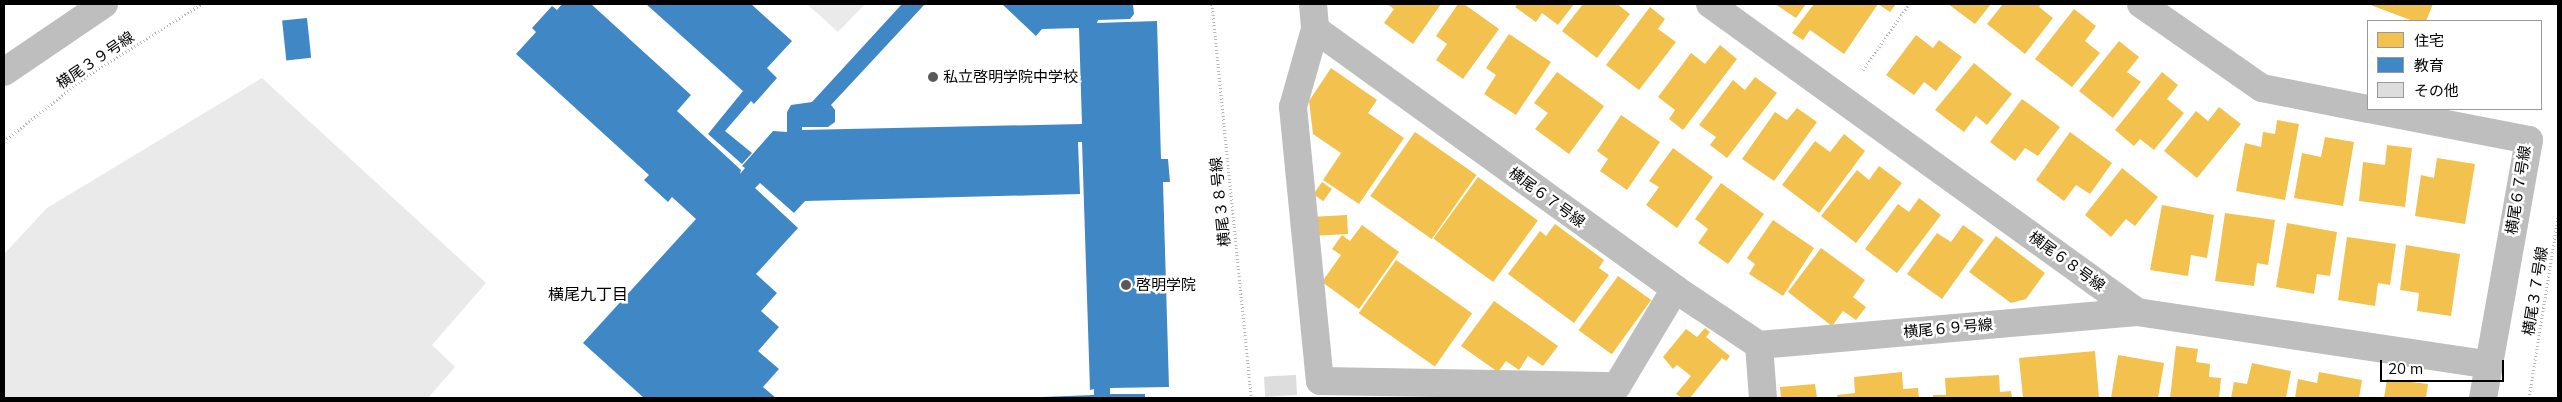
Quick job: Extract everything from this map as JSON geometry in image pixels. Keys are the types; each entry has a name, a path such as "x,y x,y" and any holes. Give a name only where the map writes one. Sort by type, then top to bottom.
{"street":[{"path":"4,72 104,4"},
{"name":"横尾６８号線","path":"1710,4 2137,312 2487,364"},
{"name":"横尾６７号線","path":"2141,4 2262,88 2367,109"},
{"path":"1314,17 1293,107 1320,381 1617,386 1675,289"},
{"name":"横尾６７号線","path":"1314,17 1675,289 1759,345"},
{"name":"横尾６７号線","path":"2374,110 2529,140 2487,364 2483,398"},
{"name":"横尾６９号線","path":"1759,345 2137,312"},
{"path":"1759,345 1763,398"}],"path":[{"name":"横尾３９号線","path":"4,141 87,76 202,4"},
{"name":"横尾３８号線","path":"1212,4 1251,398"},
{"path":"1842,99 1909,4"},
{"name":"横尾３７号線","path":"2529,398 2558,217"}],"shaded area":[{"path":"807,4 865,4 838,32"},
{"path":"262,78 486,283 432,345 455,367 428,398 4,398 4,254 47,208"}],"building: 住宅":[{"path":"1387,4 1441,4 1413,44 1384,23 1394,9"},
{"path":"1458,4 1464,4 1499,29 1463,79 1436,60 1447,44 1436,36"},
{"path":"1518,4 1574,4 1558,25 1542,13 1536,22 1515,7"},
{"path":"1583,4 1617,4 1630,14 1597,58 1562,31"},
{"path":"1775,4 1806,4 1796,18"},
{"path":"1814,4 1878,4 1844,54 1810,30 1803,40 1792,33"},
{"path":"1878,4 1896,4 1890,12"},
{"path":"1948,4 1991,4 1975,24"},
{"path":"2003,4 2041,4 2039,7 2053,18 2025,54 1987,24"},
{"path":"2368,4 2433,4 2426,20 2410,20"},
{"path":"1650,7 1665,19 1658,29 1676,42 1639,90 1606,65"},
{"path":"2074,9 2096,26 2085,41 2100,53 2072,87 2035,59"},
{"path":"1509,34 1551,62 1516,115 1484,94 1496,75 1486,68"},
{"path":"1916,35 1933,48 1939,40 1962,57 1936,91 1924,82 1914,95 1886,75"},
{"path":"2119,41 2139,57 2127,72 2141,82 2113,118 2079,91"},
{"path":"1720,45 1737,59 1683,130 1669,119 1675,110 1658,97 1691,53 1705,64"},
{"path":"1974,63 2012,94 1987,125 1976,116 1964,132 1935,110"},
{"path":"1331,68 1377,100 1368,113 1404,138 1359,204 1323,180 1341,153 1313,134 1309,101"},
{"path":"1557,72 1604,106 1569,154 1535,129 1548,113 1534,103"},
{"path":"2162,72 2178,85 2167,99 2184,113 2154,150 2140,139 2134,146 2115,130"},
{"path":"1755,77 1777,93 1727,158 1710,145 1716,137 1699,125 1733,80 1745,90"},
{"path":"2022,99 2060,127 2038,156 2025,148 2015,161 1990,142"},
{"path":"2219,107 2241,124 2197,178 2164,151 2196,111 2208,121"},
{"path":"1797,108 1817,122 1774,181 1742,159 1775,112 1787,120"},
{"path":"1621,115 1660,142 1627,190 1600,171 1608,159 1597,151"},
{"path":"2277,120 2299,124 2285,200 2236,191 2245,143 2261,147 2263,132 2275,134"},
{"path":"1415,132 1476,175 1432,239 1370,196"},
{"path":"2070,132 2112,163 2090,194 2076,185 2064,201 2036,180"},
{"path":"1844,134 1865,151 1819,213 1782,185 1815,141 1830,152"},
{"path":"2325,137 2354,142 2343,206 2294,198 2302,153 2321,157"},
{"path":"2387,145 2412,148 2405,207 2359,201 2363,162 2385,165"},
{"path":"1673,148 1713,177 1677,228 1646,205 1659,187 1649,181"},
{"path":"2437,158 2475,164 2465,224 2415,216 2421,175 2434,178"},
{"path":"1879,166 1902,183 1856,243 1821,216 1857,170 1869,180"},
{"path":"2122,168 2158,197 2135,226 2126,219 2111,237 2085,215"},
{"path":"1478,177 1538,220 1493,282 1433,238"},
{"path":"1322,182 1332,189 1323,201 1313,194"},
{"path":"1721,183 1764,214 1728,264 1698,243 1708,229 1695,219"},
{"path":"1919,198 1941,215 1897,273 1865,249 1898,204 1909,212"},
{"path":"2162,205 2214,215 2207,258 2191,255 2188,276 2150,270"},
{"path":"2225,213 2275,220 2268,265 2257,263 2254,286 2215,281"},
{"path":"1347,215 1348,234 1316,236 1315,217"},
{"path":"1773,220 1814,248 1783,296 1749,274 1755,264 1747,258"},
{"path":"2287,223 2337,232 2330,276 2317,274 2314,294 2276,287"},
{"path":"1555,224 1604,260 1599,268 1609,275 1574,323 1508,274 1540,231 1546,236"},
{"path":"1362,225 1399,252 1359,309 1322,282 1341,255 1332,249 1342,235 1350,241"},
{"path":"1963,225 1984,240 1942,299 1907,274 1937,233 1951,242"},
{"path":"1996,236 2045,273 2026,299 2011,303 1969,272"},
{"path":"2347,237 2396,244 2390,285 2378,283 2375,306 2338,300"},
{"path":"2406,245 2460,254 2451,316 2417,311 2419,293 2400,290"},
{"path":"1821,248 1865,280 1853,297 1866,307 1856,320 1843,311 1832,326 1788,292"},
{"path":"1396,260 1472,313 1435,367 1359,313"},
{"path":"1618,276 1651,300 1612,354 1579,330"},
{"path":"1494,301 1558,346 1543,366 1528,356 1519,370 1506,361 1498,372 1461,346"},
{"path":"1705,328 1710,332 1706,337 1730,356 1726,361 1722,358 1690,398 1682,398 1676,394 1691,376 1677,365 1673,369 1663,357 1686,329 1697,337"},
{"path":"2176,346 2198,349 2196,362 2210,364 2209,377 2221,378 2219,398 2170,398"},
{"path":"2095,351 2099,398 2023,398 2019,358"},
{"path":"2118,355 2164,363 2158,398 2111,398"},
{"path":"2252,363 2291,371 2286,398 2231,398 2234,382 2247,384"},
{"path":"1902,372 1903,389 1918,388 1919,398 1838,398 1837,395 1855,393 1854,377"},
{"path":"2319,372 2362,380 2359,398 2295,398 2298,379 2317,383"},
{"path":"1999,375 2000,392 2011,391 2012,398 1933,398 1933,395 1946,395 1945,378"},
{"path":"2387,379 2428,384 2426,398 2384,398"},
{"path":"1815,384 1817,398 1781,398 1780,387"}],"building: 教育":[{"path":"562,4 591,4 691,95 677,111 741,170 740,174 745,168 742,166 773,131 787,132 787,112 791,105 812,102 902,4 925,4 831,105 835,110 835,122 828,127 802,127 802,130 1082,124 1079,28 1042,29 1036,36 1002,4 1133,4 1134,14 1130,19 1098,20 1097,23 1157,21 1161,159 1168,159 1170,182 1163,182 1169,387 1110,388 1110,394 1145,394 1145,398 1016,398 1094,395 1094,389 1090,390 1082,142 1078,142 1080,194 805,201 794,213 760,183 755,188 798,228 756,274 777,293 761,311 779,327 758,351 779,369 763,387 776,398 644,398 583,343 696,219 672,197 668,202 644,180 649,175 516,54 536,32 532,28 552,6 557,10"},
{"path":"646,4 751,4 792,41 767,68 777,78 754,104 751,101 725,131 752,153 742,164 708,134 743,91"},
{"path":"307,18 311,58 286,60 282,21"}],"building: その他":[{"path":"1296,375 1297,395 1265,397 1264,377"}],"place":[{"name":"私立啓明学院中学校","path":"933,77"},
{"name":"啓明学院","path":"1126,285"}],"district":[{"name":"横尾九丁目","path":"588,294"}]}
